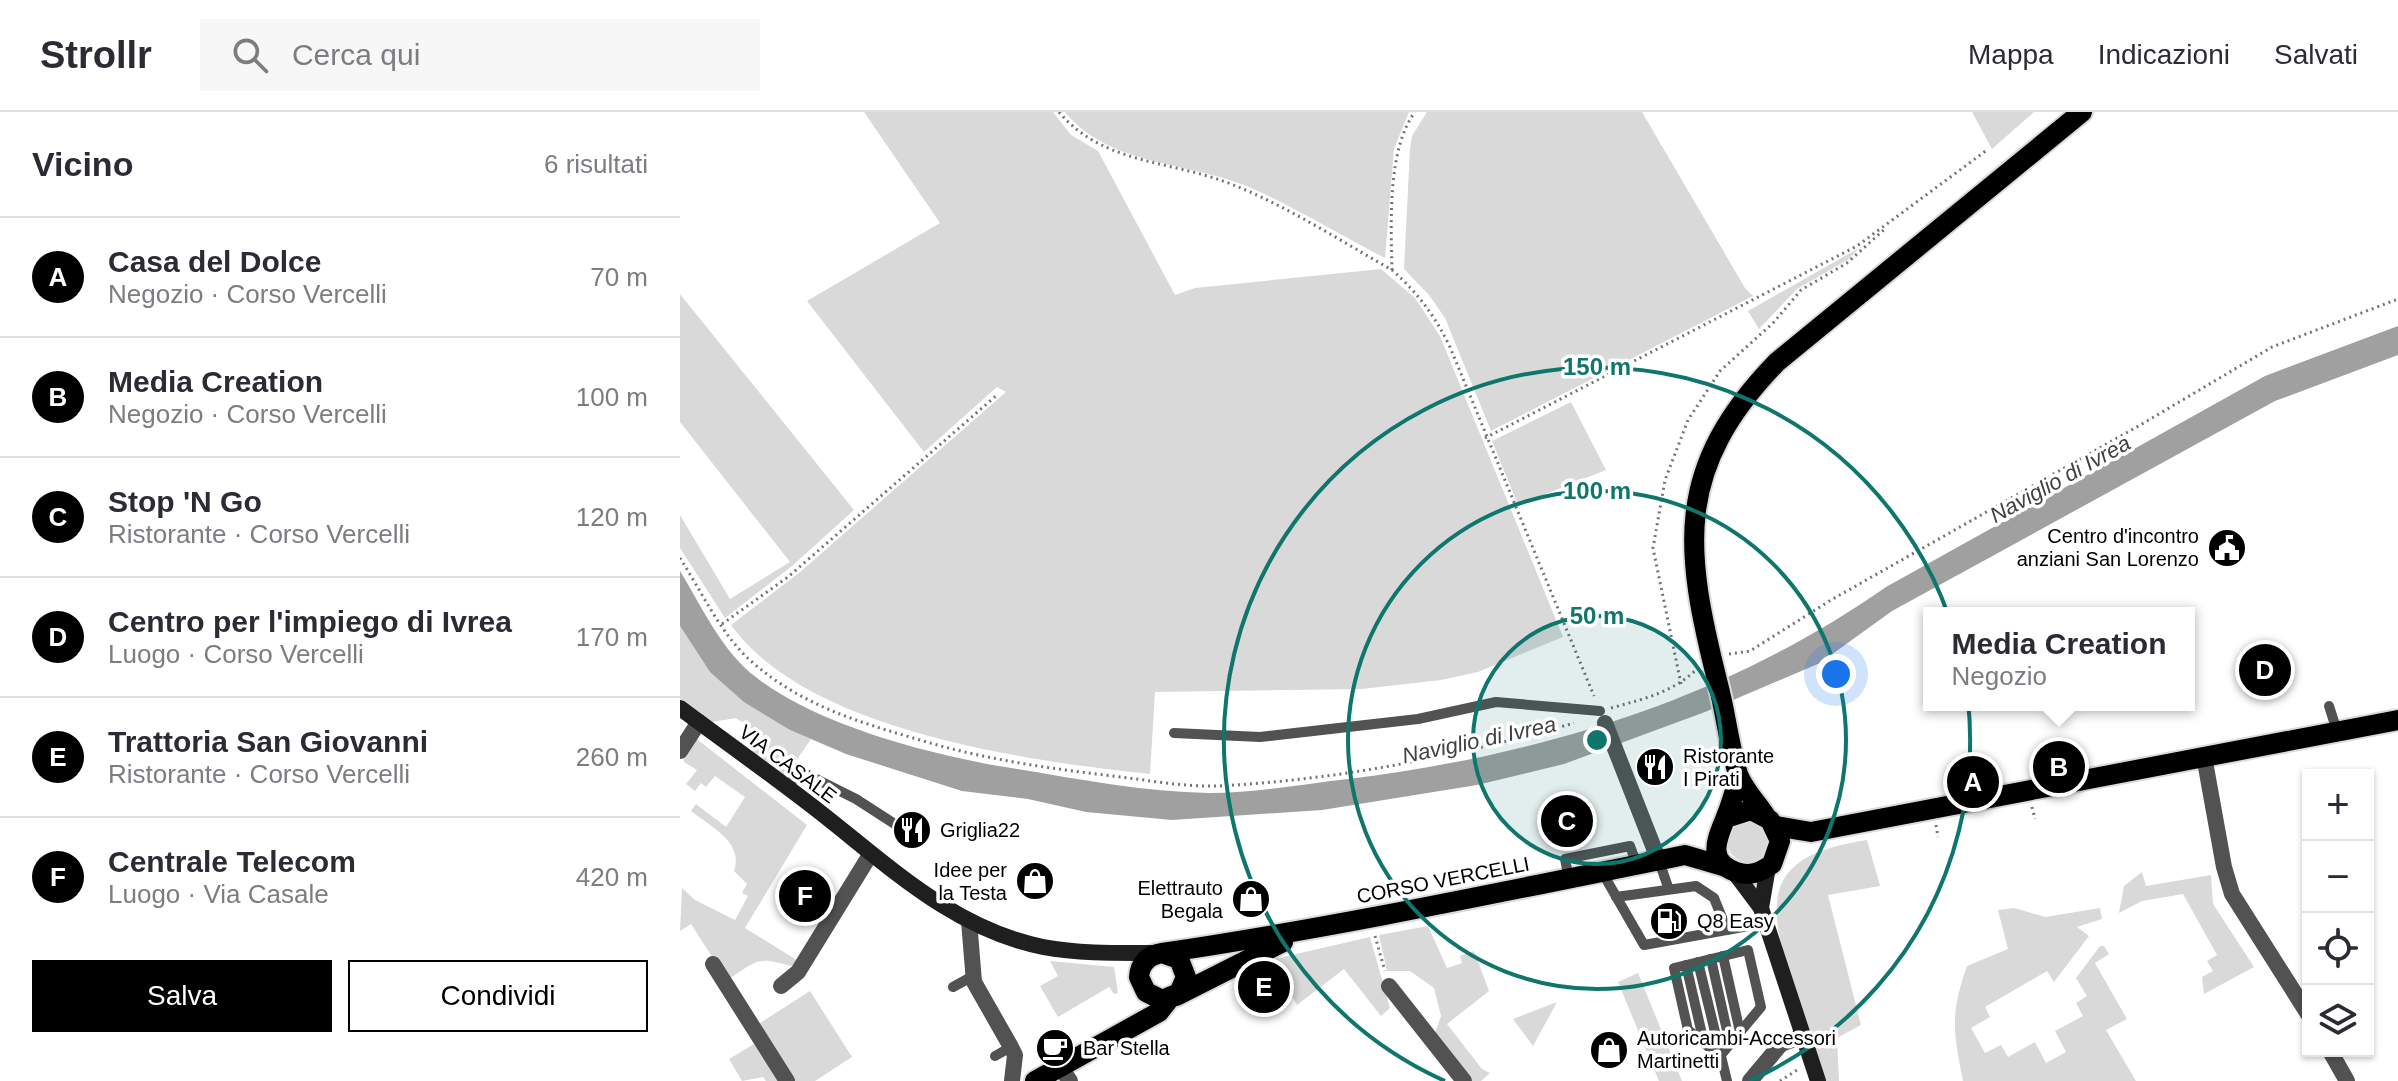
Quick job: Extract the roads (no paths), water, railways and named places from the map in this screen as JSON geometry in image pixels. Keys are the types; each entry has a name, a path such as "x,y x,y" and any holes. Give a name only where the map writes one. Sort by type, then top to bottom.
{"main road":[{"path":"1763,916 1771,864 1780,845 1770,821 1739,777 1693,572 1692,532 1710,457 1740,402 1799,343 2082,112"},
{"name":"VIA CASALE","path":"680,708 910,885 969,921 1040,947 1103,953 1160,953"},
{"path":"1722,824 1744,810 1811,832 2398,720"},
{"path":"1739,777 1722,824 1717,852 1763,916 1818,1081"},
{"name":"CORSO VERCELLI","path":"1160,953 1305,932 1659,861 1685,855 1722,824"},
{"path":"1730,869 1754,874 1811,832"},
{"name":"CORSO VERCELLI","path":"1685,855 1730,869"},
{"name":"CORSO VERCELLI","path":"1035,1081 1065,1074 1129,1027 1159,1012 1172,997 1305,932"},
{"name":"VIA CASALE","path":"1103,953 1141,981"},
{"path":"1129,1027 1140,1006 1141,981 1146,960 1160,953 1176,957 1185,969 1185,983 1172,997 1153,998 1141,981"}],"street":[{"path":"1602,717 1659,861"},
{"path":"680,751 699,722"},
{"path":"2204,756 2232,894 2302,1005"},
{"path":"781,986 798,972 870,855"},
{"path":"969,921 973,976 1015,1055 1012,1081"},
{"path":"713,964 787,1081"},
{"path":"1389,986 1464,1081"},
{"path":"1750,1081 1781,1044 1803,1036"},
{"path":"2333,1057 2347,1081"}],"lane":[{"path":"1174,733 1260,737 1418,719 1496,702 1602,717"},
{"path":"2329,706 2337,731"},
{"path":"787,788 800,771 856,799 904,830"},
{"path":"1569,879 1565,859 1630,846 1637,865"},
{"path":"1659,861 1668,887"},
{"path":"1602,872 1644,945 1727,930 1763,916"},
{"path":"1616,897 1690,884 1702,888 1720,908 1727,930"},
{"path":"1748,950 1761,1007 1720,1056 1688,1030 1674,968 1748,950"},
{"path":"1723,956 1740,1032"},
{"path":"1711,959 1730,1044"},
{"path":"1698,962 1727,1081"},
{"path":"1686,965 1704,1043"},
{"path":"953,987 973,976"},
{"path":"995,1056 1011,1047"}],"place":[{"name":"Centro d'incontro anziani San Lorenzo","path":"2227,548"},
{"name":"Centro per l'impiego di Ivrea","path":"2265,670"},
{"name":"Ristorante I Pirati","path":"1655,767"},
{"name":"Media Creation","path":"2059,767"},
{"name":"Casa del Dolce","path":"1973,782"},
{"name":"Stop 'N Go","path":"1567,821"},
{"name":"Griglia22","path":"912,830"},
{"name":"Idee per la Testa","path":"1035,881"},
{"name":"Centrale Telecom","path":"805,896"},
{"name":"Elettrauto Begala","path":"1251,899"},
{"name":"Q8 Easy","path":"1669,921"},
{"name":"Trattoria San Giovanni","path":"1264,987"},
{"name":"Bar Stella","path":"1055,1048"},
{"name":"Autoricambi-Accessori Martinetti","path":"1609,1050"}],"water label":[{"name":"Naviglio di Ivrea","path":"2060,479"},
{"name":"Naviglio di Ivrea","path":"1479,740"}]}
